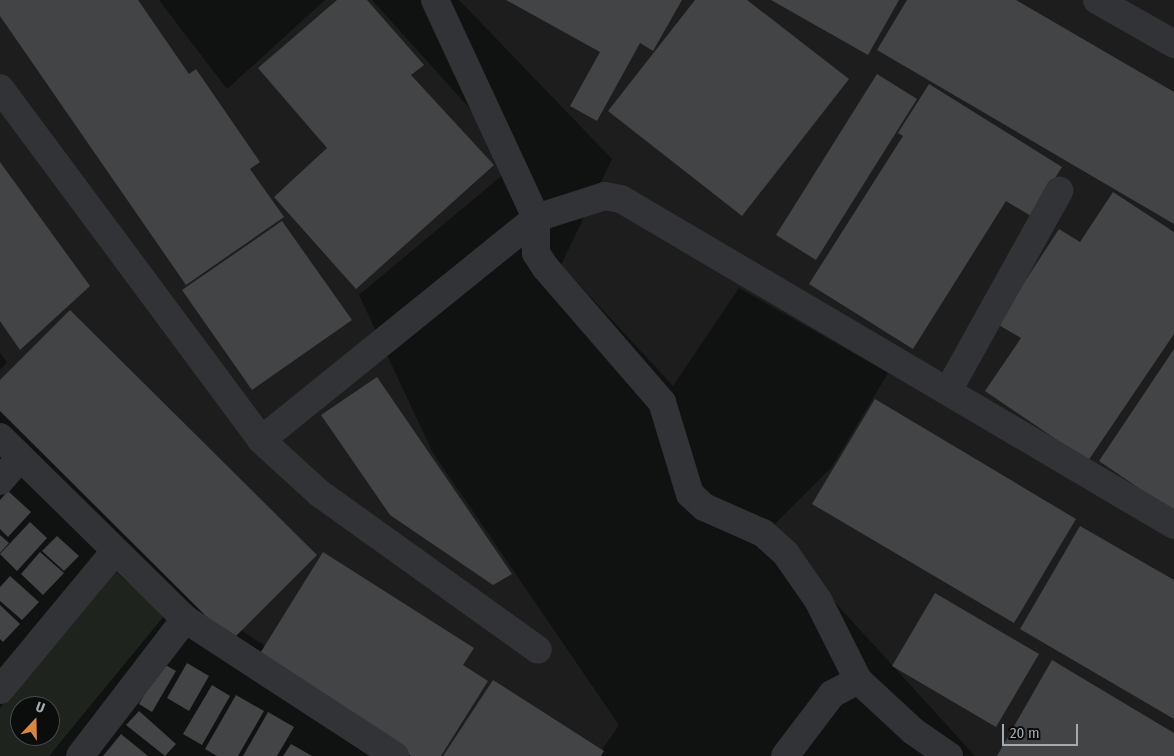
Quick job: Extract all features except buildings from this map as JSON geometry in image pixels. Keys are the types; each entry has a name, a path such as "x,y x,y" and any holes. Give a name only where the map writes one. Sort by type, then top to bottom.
{"street":[{"path":"435,0 536,218 536,253 544,267 662,402 690,494 704,507 763,533 786,554 818,600 858,680 913,731 949,756"},
{"path":"1097,0 1174,44"},
{"path":"0,88 261,440 319,493 538,650"},
{"path":"949,390 1059,191"},
{"path":"261,440 536,218 567,211 605,196 621,199 949,390 1174,525"},
{"path":"0,437 185,619 395,756"},
{"path":"0,481 20,458"},
{"path":"0,690 115,551"},
{"path":"80,756 185,619"},
{"path":"785,756 832,694 858,680"}],"shaded area":[{"path":"0,0 159,0 227,89 325,0 372,0 518,162 359,295 433,453 619,725 598,756 436,756 197,602 0,404 0,370 7,362 0,353"},
{"path":"459,0 1174,0 1174,756 975,756 769,530 831,468 888,373 739,288 673,386 561,265 612,159"},
{"path":"114,570 164,616 60,743 60,696 10,696 10,746 57,746 49,756 0,756 0,708"}]}
